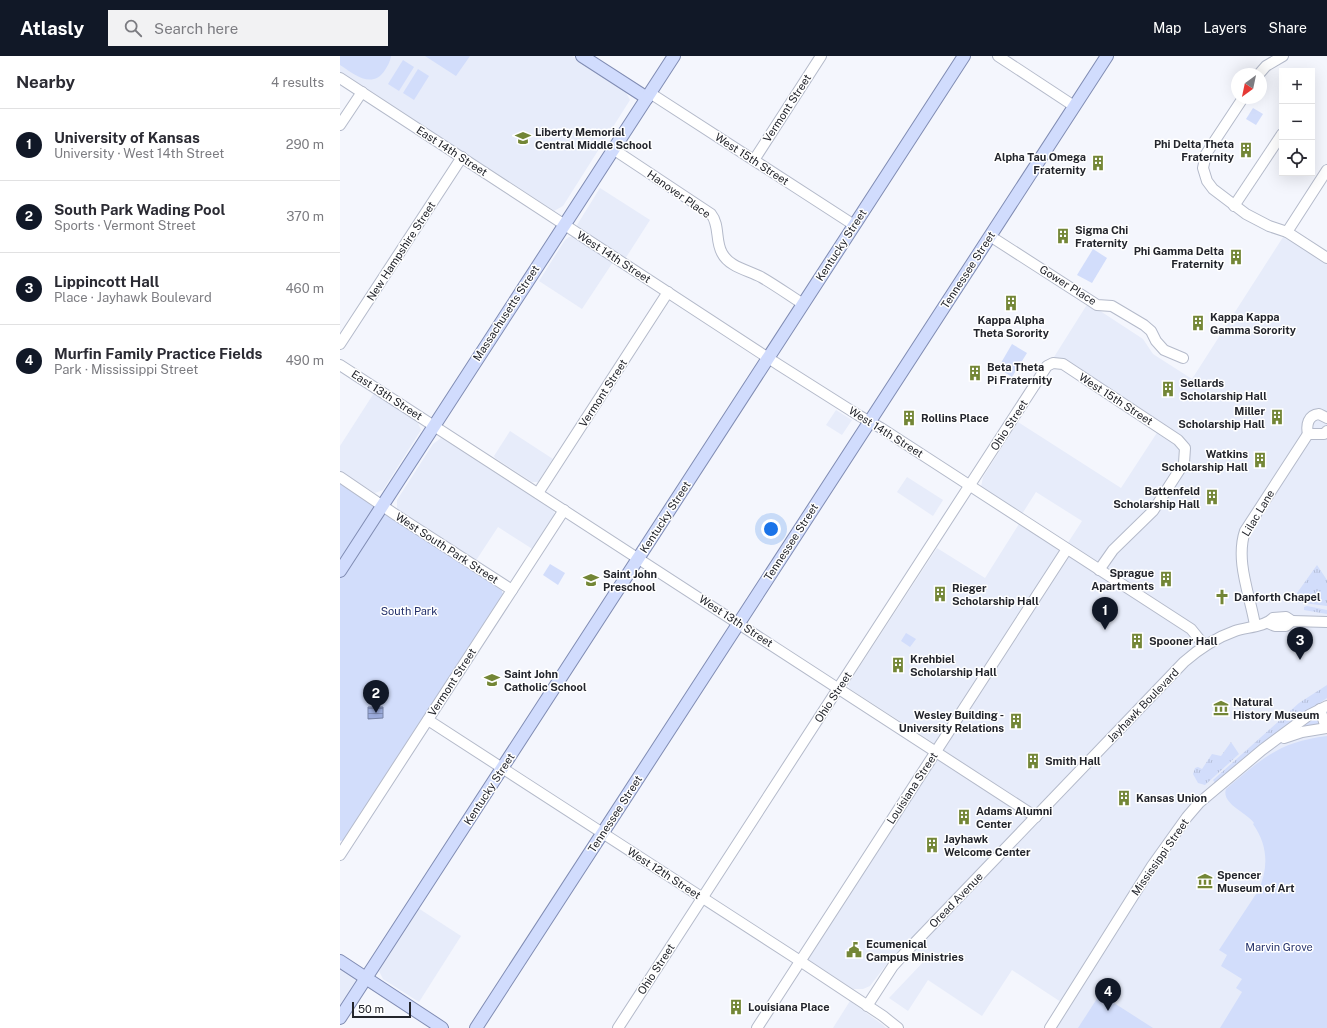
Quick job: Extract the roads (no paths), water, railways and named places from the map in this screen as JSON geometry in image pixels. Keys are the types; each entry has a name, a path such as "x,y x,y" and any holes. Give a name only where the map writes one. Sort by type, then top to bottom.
{"main road":[{"path":"582,56 648,95"},
{"name":"Massachusetts Street","path":"340,571 674,56"},
{"name":"Kentucky Street","path":"340,1018 964,56"},
{"name":"Tennessee Street","path":"476,1028 1107,56"},
{"path":"340,961 442,1028"}],"street":[{"name":"Vermont Street","path":"754,160 821,56"},
{"path":"998,56 1074,106"},
{"path":"1265,68 1270,63 1283,56"},
{"name":"East 14th Street","path":"340,78 564,224"},
{"path":"340,125 362,92"},
{"name":"West 15th Street","path":"648,95 754,160 854,225"},
{"path":"1238,104 1209,149 1204,161 1203,168 1207,181 1234,206 1261,223 1287,232 1327,258"},
{"path":"1234,206 1279,138"},
{"name":"Hanover Place","path":"613,149 711,214 716,222 720,248 727,259 737,266 761,277 803,304"},
{"name":"New Hampshire Street","path":"340,344 462,157"},
{"path":"1287,232 1327,170"},
{"name":"West 14th Street","path":"564,224 768,358 1191,629 1204,645"},
{"name":"Gower Place","path":"990,236 1091,301 1097,304 1112,306 1144,325 1151,331 1156,341 1164,350 1183,358"},
{"name":"Vermont Street","path":"538,493 668,292"},
{"name":"West 15th Street","path":"1047,366 1052,363 1062,364 1183,444 1186,453 1184,462 1153,511 1113,550 1099,570"},
{"name":"East 13th Street","path":"340,364 434,426"},
{"name":"Ohio Street","path":"618,1028 1047,366"},
{"name":"Lilac Lane","path":"1255,625 1244,573 1242,540 1245,531 1308,434 1307,426 1313,416 1319,414 1327,418"},
{"name":"West 13th Street","path":"434,426 1036,817"},
{"path":"1308,434 1326,434"},
{"name":"West South Park Street","path":"340,476 383,506 512,590"},
{"name":"Vermont Street","path":"341,852 564,510"},
{"name":"Louisiana Street","path":"757,1028 1067,549"},
{"name":"Jayhawk Boulevard","path":"1036,817 1184,662 1204,645 1234,631 1255,625 1268,623 1275,626 1286,626 1292,621 1327,622"},
{"path":"1278,740 1302,732 1327,728 1323,708"},
{"name":"Mississippi Street","path":"1050,1028 1152,866 1177,830 1199,803 1262,750 1278,740 1298,723 1323,708"},
{"name":"West 12th Street","path":"428,720 800,961 898,1028"},
{"name":"Oread Avenue","path":"867,1006 893,966 1036,817"}],"place":[{"name":"Liberty Memorial Central Middle School","path":"523,138"},
{"name":"Phi Delta Theta Fraternity","path":"1246,150"},
{"name":"Alpha Tau Omega Fraternity","path":"1098,163"},
{"name":"Sigma Chi Fraternity","path":"1063,236"},
{"name":"Phi Gamma Delta Fraternity","path":"1236,257"},
{"name":"Kappa Alpha Theta Sorority","path":"1011,303"},
{"name":"Kappa Kappa Gamma Sorority","path":"1198,323"},
{"name":"Beta Theta Pi Fraternity","path":"975,373"},
{"name":"Sellards Scholarship Hall","path":"1168,389"},
{"name":"Miller Scholarship Hall","path":"1277,417"},
{"name":"Rollins Place","path":"909,418"},
{"name":"Watkins Scholarship Hall","path":"1260,460"},
{"name":"Battenfeld Scholarship Hall","path":"1212,497"},
{"name":"Sprague Apartments","path":"1166,579"},
{"name":"Saint John Preschool","path":"591,580"},
{"name":"Rieger Scholarship Hall","path":"940,594"},
{"name":"Danforth Chapel","path":"1222,597"},
{"name":"University of Kansas","path":"1105,630"},
{"name":"Spooner Hall","path":"1137,641"},
{"name":"Lippincott Hall","path":"1300,660"},
{"name":"Krehbiel Scholarship Hall","path":"898,665"},
{"name":"Saint John Catholic School","path":"492,680"},
{"name":"Natural History Museum","path":"1221,708"},
{"name":"South Park Wading Pool","path":"376,713"},
{"name":"Wesley Building - University Relations","path":"1016,721"},
{"name":"Smith Hall","path":"1033,761"},
{"name":"Kansas Union","path":"1124,798"},
{"name":"Adams Alumni Center","path":"964,817"},
{"name":"Jayhawk Welcome Center","path":"932,845"},
{"name":"Spencer Museum of Art","path":"1205,881"},
{"name":"Ecumenical Campus Ministries","path":"854,950"},
{"name":"Louisiana Place","path":"736,1007"},
{"name":"Murfin Family Practice Fields","path":"1108,1011"}],"park label":[{"name":"South Park","path":"409,611"},
{"name":"Marvin Grove","path":"1279,947"}]}
